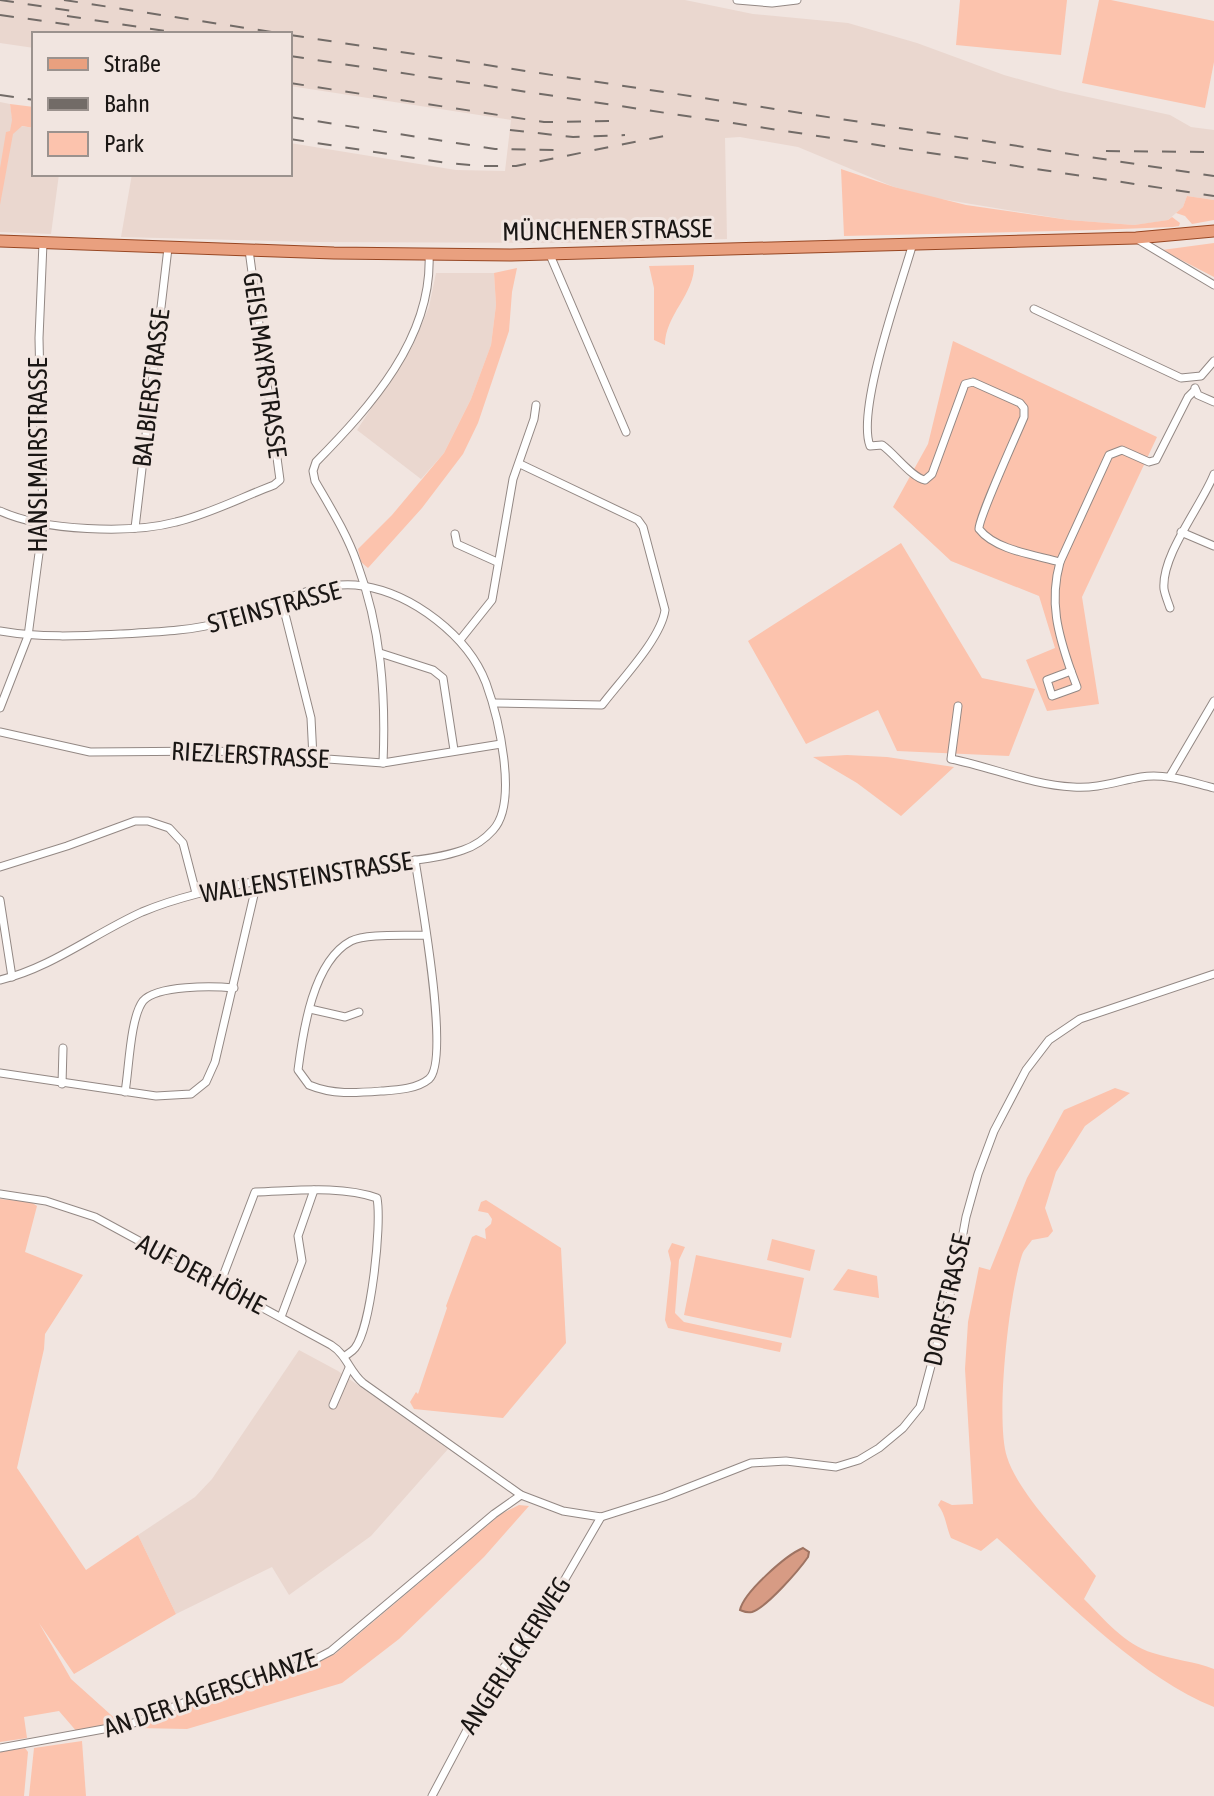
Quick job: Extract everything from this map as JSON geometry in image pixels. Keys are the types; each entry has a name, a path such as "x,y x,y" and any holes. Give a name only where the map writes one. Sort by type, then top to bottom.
{"main road":[{"name":"MÜNCHENER STRASSE","path":"0,241 168,248 550,255 1136,238 1214,231"}],"street":[{"path":"737,0 797,0"},
{"path":"1136,238 1214,285"},
{"name":"HANSLMAIRSTRASSE","path":"0,708 28,636 43,523 39,338 43,243"},
{"path":"913,243 866,418 870,446 882,445 916,477 925,480 932,474 965,384 973,382 1017,401 1024,408 1024,417 978,526 984,535 1008,547 1060,562"},
{"name":"BALBIERSTRASSE","path":"135,528 168,248"},
{"name":"GEISLMAYRSTRASSE","path":"135,528 176,522 280,480 249,250"},
{"path":"383,763 384,702 376,624 347,539 315,481 313,471 316,462 368,405 404,351 425,302 429,254"},
{"path":"550,255 626,432"},
{"path":"1034,309 1181,378 1194,378 1208,370 1214,361"},
{"path":"1194,378 1198,395 1214,402"},
{"path":"1071,671 1057,629 1054,607 1060,562 1109,455 1122,450 1149,462 1156,460 1188,397 1195,390"},
{"path":"460,640 492,600 513,479 536,405"},
{"path":"494,703 602,705 664,621 665,610 643,527 638,520 520,464"},
{"path":"1170,608 1164,588 1181,532 1214,474"},
{"path":"0,511 43,523 111,530 135,528"},
{"path":"1181,532 1214,546"},
{"path":"455,534 457,544 497,562"},
{"name":"STEINSTRASSE","path":"0,631 28,636 194,629 329,586 364,586 415,606 436,618 460,640 479,665 494,703"},
{"path":"282,602 311,718 313,758"},
{"path":"380,653 433,670 443,678 454,750"},
{"path":"1170,776 1214,701"},
{"name":"WALLENSTEINSTRASSE","path":"0,980 12,977 142,912 196,893 415,860 466,849 481,841 496,827 506,791 494,703"},
{"path":"958,706 951,759 1052,785 1117,784 1142,777 1170,776 1214,788"},
{"name":"RIEZLERSTRASSE","path":"0,732 90,752 203,750 383,763 501,744"},
{"path":"0,867 135,821 148,821 169,828 183,843 196,893"},
{"path":"415,860 438,1024 438,1065 431,1078 399,1089 346,1094 309,1085 298,1070 310,1009 334,953 353,939 425,935"},
{"path":"0,1073 156,1096 191,1094 206,1082 215,1062 257,882"},
{"path":"0,900 12,977"},
{"name":"DORFSTRASSE","path":"601,1517 664,1497 751,1463 786,1461 843,1466 868,1455 891,1438 914,1416 926,1390 978,1174 994,1131 1026,1070 1049,1040 1080,1019 1214,974"},
{"path":"125,1092 135,1021 144,1000 152,994 184,988 234,988"},
{"path":"310,1009 345,1017 359,1012"},
{"path":"62,1084 63,1048"},
{"path":"220,1284 255,1192 314,1190 365,1194 377,1198 369,1301 357,1344 345,1356 349,1368 405,1413 521,1495 563,1511 601,1517"},
{"path":"281,1317 302,1261 298,1236 314,1190"},
{"name":"AUF DER HÖHE","path":"0,1194 46,1201 81,1211 281,1317 345,1356"},
{"path":"333,1405 349,1368"},
{"name":"AN DER LAGERSCHANZE","path":"0,1748 131,1724 203,1695 308,1663 331,1651 494,1514 521,1495"},
{"name":"ANGERLÄCKERWEG","path":"432,1796 499,1674 550,1605 601,1517"}],"shaded area":[{"path":"0,0 685,0 753,14 848,23 917,43 1004,75 1170,115 1191,127 1214,130 1214,200 1187,196 1183,207 1168,220 1156,222 1134,225 1069,220 935,198 894,187 798,147 740,137 725,138 727,239 561,243 311,242 121,237 132,176 292,176 292,143 456,170 505,171 511,120 292,86 292,32 32,32 32,48 0,43"},
{"path":"0,102 10,104 13,125 32,128 32,176 59,176 51,234 0,232"},
{"path":"436,273 494,273 496,305 491,345 471,399 444,453 421,479 357,430 413,345 429,307"},
{"path":"299,1350 338,1371 448,1449 371,1536 289,1595 272,1567 176,1614 138,1535 195,1497 212,1479"},
{"path":"803,1548 809,1552 808,1557 774,1596 752,1612 740,1610 749,1594 767,1575"}],"green space":[{"path":"960,0 1067,0 1061,55 956,45"},
{"path":"1099,0 1214,21 1214,62 1205,108 1082,83"},
{"path":"10,104 32,107 32,128 22,126 13,134 0,205 0,168 6,132 10,131"},
{"path":"841,169 894,187 966,205 1069,220 1134,225 1172,217 1180,223 1173,227 1132,229 844,236"},
{"path":"1187,196 1214,200 1214,220 1192,224 1185,216 1176,213 1183,207"},
{"path":"1214,243 1214,277 1162,250"},
{"path":"694,265 690,286 670,324 665,345 654,340 654,288 649,266"},
{"path":"517,268 509,331 478,423 463,454 422,508 368,568 361,562 358,549 392,515 444,453 471,399 491,345 496,305 494,273"},
{"path":"953,341 1157,437 1082,597 1099,704 1047,711 1026,660 1055,648 1039,596 951,561 893,507 928,444"},
{"path":"901,543 982,678 1035,689 1009,756 897,751 878,710 806,744 748,641"},
{"path":"813,757 887,757 954,767 901,816 857,783"},
{"path":"1115,1088 1130,1093 1085,1126 1056,1172 1045,1208 1053,1231 1048,1237 1032,1240 1022,1255 1012,1298 1005,1357 1004,1439 1007,1457 1022,1487 1096,1576 1084,1599 1133,1644 1214,1669 1214,1707 1185,1693 1127,1654 997,1538 981,1551 951,1538 938,1505 941,1500 952,1505 973,1504 965,1369 968,1322 979,1267 990,1270 1027,1178 1064,1110"},
{"path":"0,1199 31,1202 37,1206 25,1252 83,1275 45,1334 17,1468 86,1570 138,1535 176,1614 74,1674 39,1623 71,1679 120,1723 78,1733 59,1711 24,1717 27,1738 0,1742"},
{"path":"486,1200 561,1248 566,1343 503,1418 414,1409 410,1402 416,1392 418,1394 472,1237 476,1235 486,1239 485,1229 492,1219 488,1213 478,1211 481,1202"},
{"path":"772,1239 815,1250 810,1271 767,1260"},
{"path":"672,1243 685,1247 679,1260 675,1313 684,1322 782,1343 780,1352 668,1328 665,1320 671,1263 668,1251"},
{"path":"696,1255 804,1278 791,1338 684,1315"},
{"path":"848,1269 877,1276 879,1298 833,1290"},
{"path":"519,1505 529,1506 484,1557 399,1639 342,1683 187,1729 136,1728 212,1696 307,1668 335,1654 501,1514"},
{"path":"82,1741 86,1796 29,1796 34,1748"},
{"path":"25,1748 28,1752 24,1796 0,1796 0,1752"}],"railway":[{"path":"0,0 79,12"},
{"path":"64,0 272,32"},
{"path":"0,15 79,26"},
{"path":"67,16 172,32"},
{"path":"292,35 1214,176"},
{"path":"292,56 1214,196"},
{"path":"292,83 544,122 617,121"},
{"path":"0,95 32,100"},
{"path":"292,117 495,149 555,150"},
{"path":"510,130 573,137 625,135"},
{"path":"292,139 447,163 516,166 669,135"},
{"path":"1106,151 1214,152"}]}
